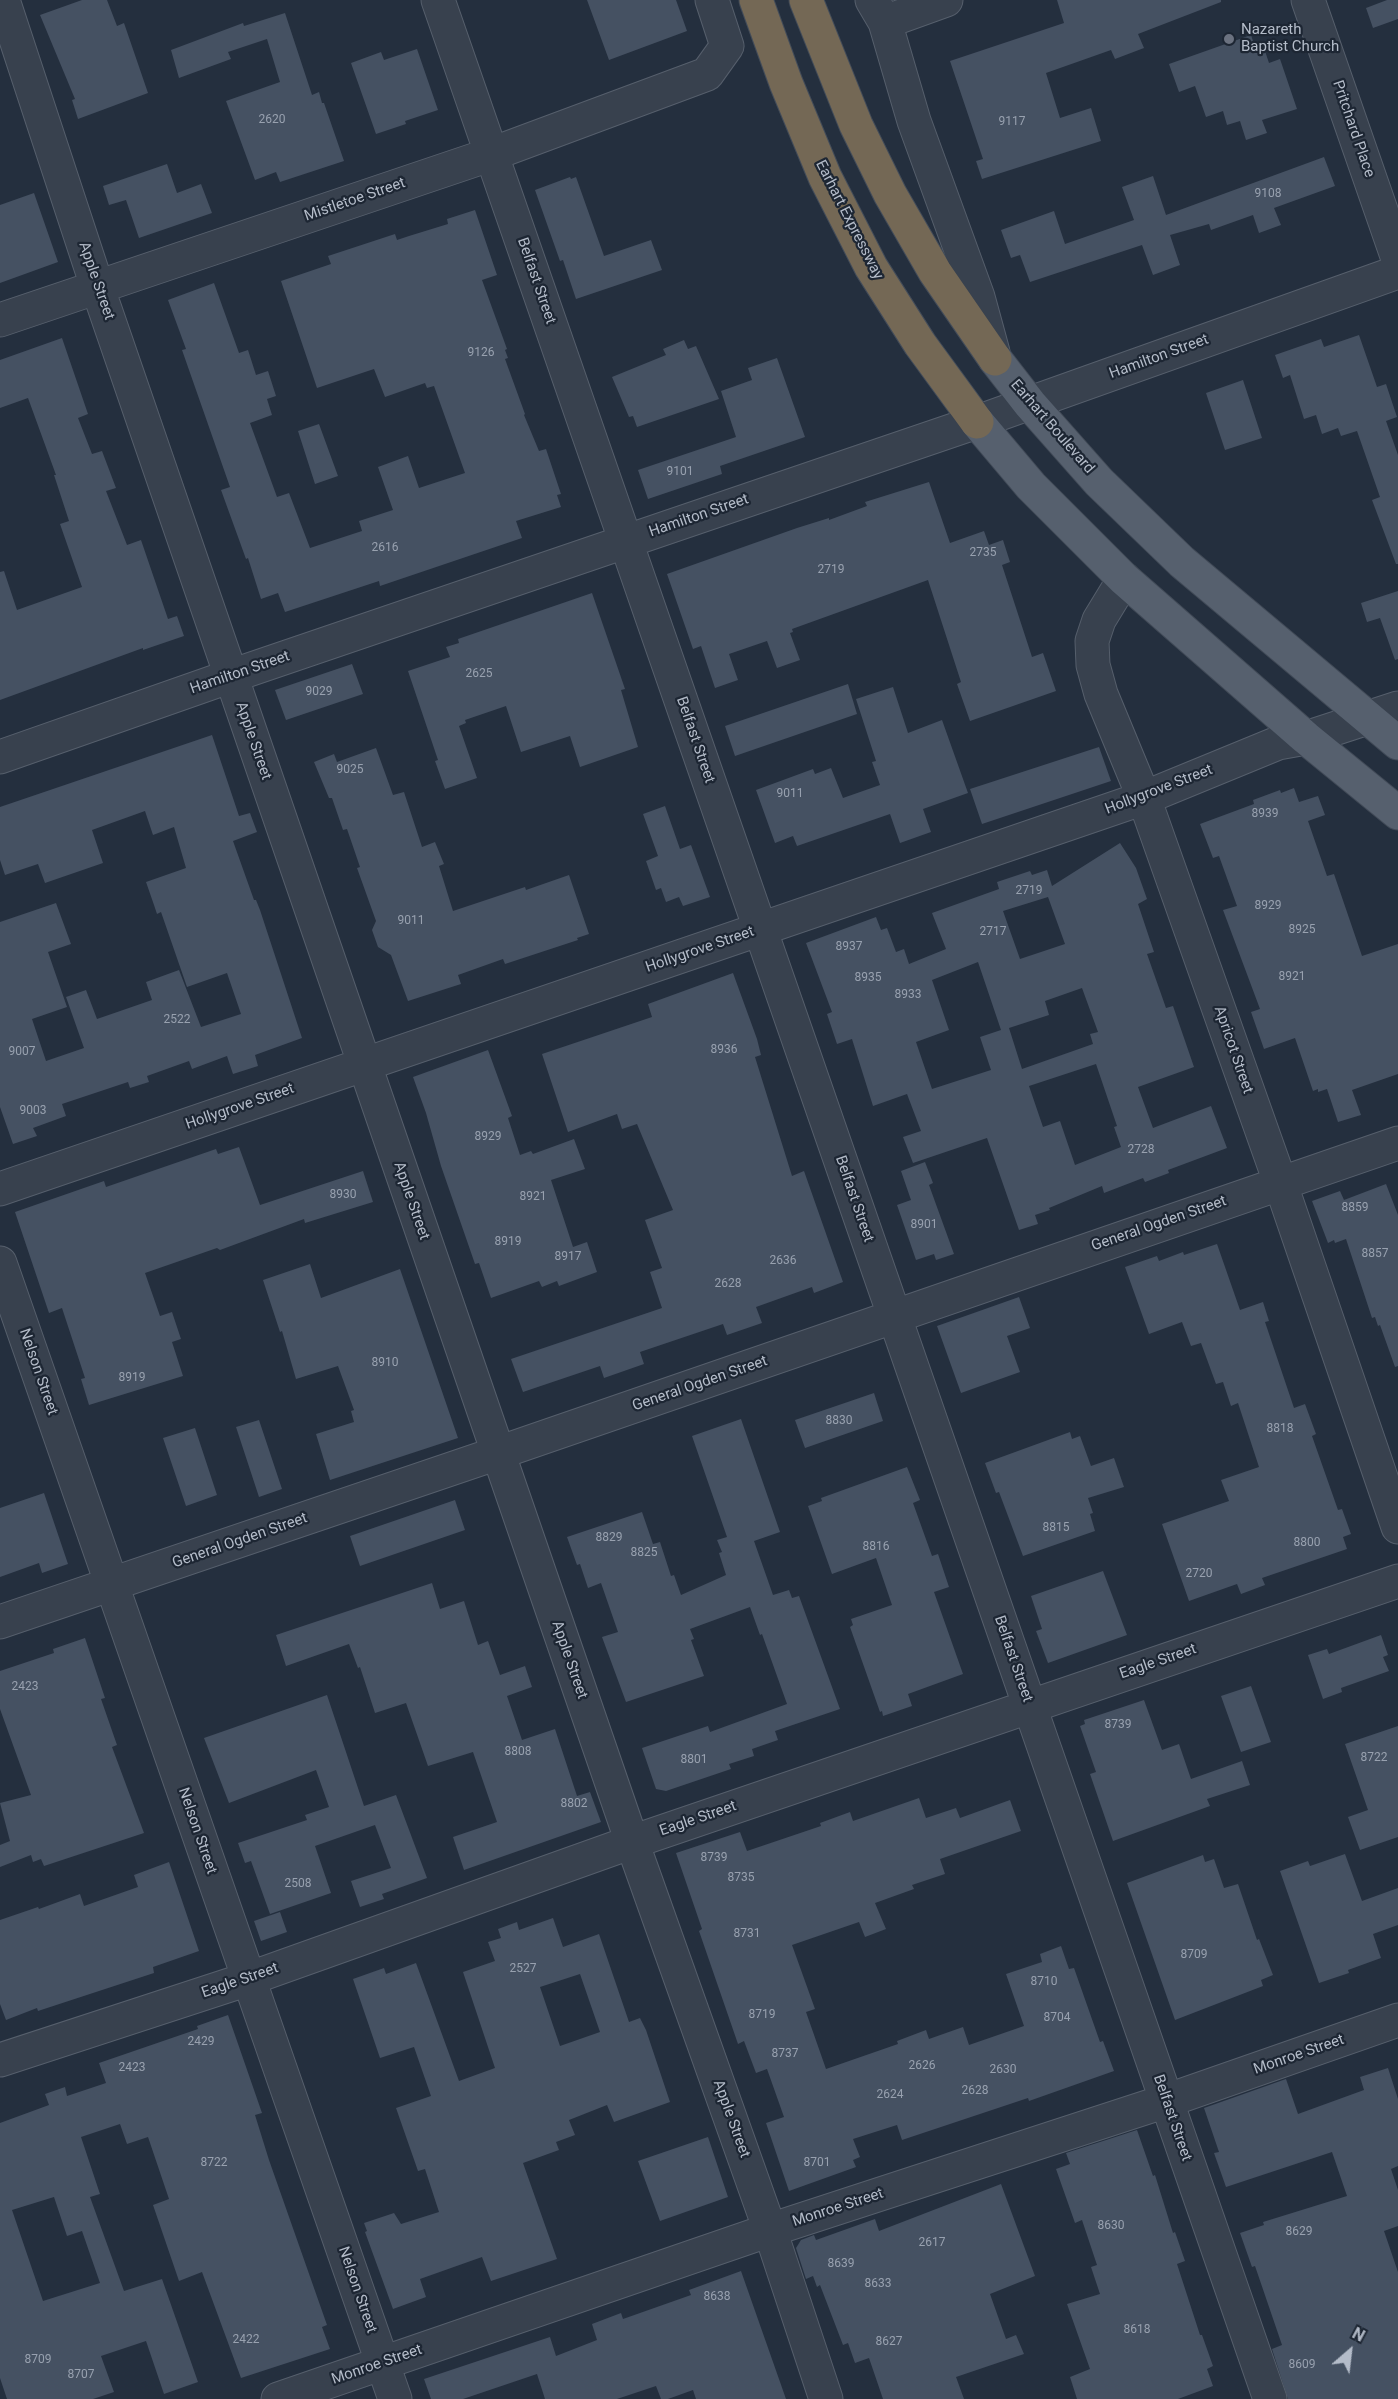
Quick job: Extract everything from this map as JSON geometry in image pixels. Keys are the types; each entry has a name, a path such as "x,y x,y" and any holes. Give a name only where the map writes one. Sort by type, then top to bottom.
{"highway":[{"name":"Earhart Expressway","path":"756,0 786,83 825,177 871,267 920,344 977,422"},
{"path":"806,0 856,125 890,194 935,272 995,359"}],"main road":[{"name":"Earhart Boulevard","path":"995,359 1030,404 1100,482 1182,562 1384,714 1398,743"},
{"path":"977,422 1031,486 1124,579 1306,738 1398,813"}],"street":[{"name":"Apple Street","path":"3,0 97,286 632,1842 771,2230 826,2399"},
{"name":"Belfast Street","path":"438,0 1270,2399"},
{"name":"Mistletoe Street","path":"0,320 492,154 707,74 727,46 712,0"},
{"path":"878,11 946,0"},
{"name":"Pritchard Place","path":"1308,0 1398,259"},
{"name":"Earhart Boulevard","path":"878,11 978,297 995,359"},
{"name":"Hamilton Street","path":"0,757 626,540 1030,404 1398,272"},
{"name":"Apricot Street","path":"1124,579 1099,620 1092,641 1093,665 1101,693 1144,798 1280,1182 1398,1527"},
{"name":"Hollygrove Street","path":"0,1189 1144,798 1278,742 1306,738 1384,714"},
{"name":"General Ogden Street","path":"0,1622 1398,1143"},
{"name":"Nelson Street","path":"0,1263 395,2399"},
{"name":"Eagle Street","path":"6,2073 248,1979 632,1842 1398,1581"},
{"name":"Monroe Street","path":"278,2399 771,2230 1166,2101 1398,2020"}],"building":[{"path":"82,0 107,0 117,26 124,23 148,93 78,119 72,100 75,99 40,15"},
{"path":"587,0 676,0 687,31 609,60"},
{"path":"1057,0 1221,0 1221,2 1138,34 1144,48 1115,59 1111,50 1046,73 1060,118 1091,108 1101,141 982,179 976,161 983,159 950,61 1064,23"},
{"path":"1387,0 1398,0 1398,19 1373,28 1366,8"},
{"path":"285,13 312,95 319,92 344,161 280,182 276,172 255,180 226,101 280,82 267,39 228,52 231,59 179,78 171,50 243,23 244,26"},
{"path":"1251,35 1255,47 1263,45 1269,63 1280,59 1297,109 1262,120 1267,133 1246,140 1240,121 1227,125 1223,111 1206,117 1195,86 1179,92 1169,64"},
{"path":"417,49 438,110 376,134 351,63 381,52 384,60"},
{"path":"1324,157 1335,186 1274,208 1281,225 1259,233 1253,215 1211,230 1209,224 1170,235 1180,265 1153,275 1142,245 1030,282 1020,255 1011,258 1001,230 1054,211 1065,244 1134,220 1122,187 1153,176 1166,215"},
{"path":"167,164 177,193 201,184 212,213 139,238 126,200 109,205 103,186"},
{"path":"570,177 571,179 576,177 604,256 651,240 662,270 576,299 535,190"},
{"path":"34,193 58,262 0,283 0,205"},
{"path":"475,210 497,275 482,280 507,349 505,350 508,358 505,359 524,415 539,451 546,449 561,494 557,495 561,507 516,521 522,538 380,586 379,581 285,612 278,593 261,599 248,558 246,559 221,490 230,487 182,350 186,349 168,300 214,283 239,353 248,350 256,375 268,371 276,396 267,399 272,415 250,423 277,497 289,493 310,548 362,531 359,521 393,510 378,467 408,456 419,488 465,473 434,386 427,388 425,383 385,397 374,369 317,388 281,281 331,264 328,256 395,234 397,240 448,224 447,219"},
{"path":"1359,335 1377,387 1386,384 1397,417 1386,421 1398,455 1398,564 1396,564 1372,500 1380,497 1357,431 1341,436 1338,428 1322,434 1316,415 1304,419 1290,375 1283,378 1275,355 1321,339 1324,347"},
{"path":"62,338 88,414 78,418 92,454 102,451 116,488 106,491 127,545 141,540 168,619 177,616 184,636 143,650 143,648 0,700 0,572 4,571 17,610 82,587 60,524 69,521 54,475 56,475 28,398 0,408 0,360"},
{"path":"684,340 688,349 696,346 719,399 637,427 633,416 629,417 612,377 666,355 663,349"},
{"path":"777,358 805,437 720,466 722,474 648,499 638,470 736,437 721,391 752,380 748,368"},
{"path":"1243,380 1262,438 1225,450 1206,393"},
{"path":"319,424 338,476 315,484 298,431"},
{"path":"929,482 950,543 984,531 989,545 1003,540 1010,562 1002,565 1032,657 1043,653 1056,691 970,721 957,684 961,682 928,580 792,629 793,632 790,633 800,660 777,668 767,641 729,654 738,680 715,688 701,646 693,649 667,574 797,528 829,518 829,520 867,506 865,502"},
{"path":"1398,591 1398,659 1395,660 1380,618 1367,622 1361,603"},
{"path":"592,593 625,689 621,690 638,747 580,767 570,736 521,752 506,706 465,720 466,723 459,726 477,778 445,789 435,761 438,760 408,671 450,657 446,647 459,643 458,639"},
{"path":"352,664 363,694 286,720 275,690"},
{"path":"848,684 857,714 735,756 725,726"},
{"path":"893,687 908,733 942,720 968,793 923,809 931,832 900,843 890,814 797,846 793,836 775,843 756,790 813,769 815,774 831,768 843,798 880,785 872,762 876,761 856,699"},
{"path":"212,735 239,816 250,813 257,832 233,841 254,900 260,910 302,1038 255,1055 258,1066 233,1074 227,1056 192,1069 189,1061 147,1076 149,1082 130,1088 128,1082 62,1104 66,1116 33,1128 37,1136 13,1144 0,1107 0,922 56,903 71,944 48,952 67,1007 32,1019 46,1061 84,1048 66,997 86,990 97,1019 152,1000 146,982 179,970 201,1027 241,1014 227,973 187,987 161,912 157,914 146,882 186,868 174,827 153,835 145,811 92,830 103,863 45,883 38,864 5,875 0,860 0,807"},
{"path":"1099,747 1111,781 982,824 970,789"},
{"path":"376,748 393,795 404,792 422,847 435,842 444,864 439,866 453,911 569,875 589,934 577,938 578,940 505,964 503,959 458,975 461,984 408,1001 391,955 378,947 372,930 376,921 357,868 360,867 347,829 343,830 332,798 329,798 314,762 334,754 337,762"},
{"path":"1294,788 1299,802 1318,796 1325,815 1308,821 1327,876 1334,874 1362,956 1398,944 1398,1074 1352,1090 1361,1115 1338,1122 1327,1089 1313,1091 1295,1038 1264,1049 1251,1012 1260,1009 1223,910 1237,906 1219,856 1213,858 1200,824 1254,804 1253,800 1280,790 1281,793"},
{"path":"665,806 680,849 691,845 710,897 683,906 679,897 666,902 661,888 656,890 646,861 658,856 643,814"},
{"path":"1120,843 1136,868 1147,899 1138,904 1154,952 1147,954 1166,1008 1173,1006 1194,1067 1138,1087 1153,1128 1211,1106 1227,1148 1168,1170 1169,1173 1145,1182 1143,1178 1104,1193 1102,1186 1035,1215 1038,1224 1019,1230 987,1138 913,1163 903,1137 921,1131 907,1094 873,1106 852,1039 837,1044 827,1014 832,1012 806,943 876,917 881,930 887,928 896,952 904,949 909,964 946,949 932,913 999,889 997,882 1030,871 1032,875 1047,870 1052,886","holes":["1048,897 1065,944 1020,959 1003,911","978,962 1001,1030 980,1037 991,1070 932,1089 916,1042 949,1030 932,980","1082,988 1098,1032 1090,1034 1093,1044 1022,1069 1009,1028 1049,1015 1045,1001","1096,1064 1117,1126 1114,1127 1121,1147 1075,1165 1060,1121 1043,1127 1029,1086"]},
{"path":"733,973 757,1039 761,1055 755,1057 792,1176 804,1171 843,1282 814,1293 812,1287 756,1307 762,1323 727,1335 723,1324 640,1352 644,1364 604,1378 600,1366 523,1392 511,1359 662,1308 650,1272 662,1268 645,1220 673,1210 637,1124 622,1129 617,1114 568,1132 542,1054 652,1017 648,1004"},
{"path":"488,1050 512,1116 508,1118 520,1155 531,1151 533,1154 574,1139 585,1169 551,1180 573,1247 587,1242 597,1272 559,1286 557,1281 542,1287 539,1281 491,1298 479,1263 475,1264 413,1077"},
{"path":"239,1147 260,1205 363,1171 373,1202 305,1223 304,1219 220,1250 217,1248 145,1273 160,1316 172,1312 181,1339 172,1342 183,1376 89,1405 81,1379 85,1378 62,1308 49,1313 15,1212 104,1181 106,1187 216,1149 218,1154"},
{"path":"925,1162 933,1183 929,1185 954,1254 936,1260 934,1254 916,1260 897,1205 911,1200 901,1171"},
{"path":"1386,1184 1398,1215 1398,1366 1395,1367 1380,1325 1378,1326 1375,1317 1372,1318 1346,1239 1328,1243 1312,1201 1340,1191 1344,1200"},
{"path":"1217,1244 1240,1310 1263,1302 1269,1321 1265,1322 1294,1408 1305,1404 1316,1434 1312,1436 1338,1510 1342,1509 1351,1534 1343,1537 1347,1549 1262,1578 1265,1585 1241,1594 1237,1584 1189,1601 1162,1524 1229,1501 1221,1480 1259,1467 1238,1403 1231,1406 1223,1382 1216,1384 1201,1343 1191,1346 1182,1322 1149,1334 1125,1267 1157,1256 1159,1261 1183,1252 1184,1255"},
{"path":"310,1264 321,1298 400,1269 458,1438 330,1480 316,1434 354,1422 351,1411 354,1410 338,1366 296,1379 282,1331 280,1332 263,1280"},
{"path":"1019,1297 1030,1328 1007,1336 1020,1372 961,1393 937,1326"},
{"path":"874,1393 883,1421 805,1448 795,1420"},
{"path":"741,1419 780,1532 754,1541 773,1595 789,1590 792,1598 799,1596 840,1709 775,1731 778,1740 752,1749 754,1756 729,1764 731,1769 666,1791 656,1789 642,1748 708,1726 710,1732 787,1704 750,1607 690,1629 694,1639 691,1640 704,1676 626,1702 602,1637 618,1632 601,1583 588,1588 567,1537 642,1512 653,1544 660,1542 671,1576 674,1575 681,1595 726,1575 719,1553 722,1552 717,1540 727,1537 692,1436"},
{"path":"259,1420 282,1489 259,1497 236,1427"},
{"path":"195,1428 217,1495 186,1506 163,1438"},
{"path":"1070,1432 1072,1439 1080,1436 1091,1466 1114,1458 1124,1487 1088,1498 1095,1531 1023,1556 999,1492 996,1493 985,1463"},
{"path":"907,1467 920,1500 913,1503 932,1556 938,1554 949,1587 934,1592 963,1674 908,1694 912,1706 883,1716 850,1627 853,1625 851,1619 892,1605 876,1558 832,1574 808,1506 822,1501 821,1498"},
{"path":"44,1493 68,1564 42,1573 39,1563 0,1577 0,1508"},
{"path":"455,1500 465,1530 360,1566 350,1536"},
{"path":"1103,1571 1127,1635 1048,1663 1036,1631 1042,1629 1031,1596"},
{"path":"432,1583 440,1609 464,1601 478,1645 488,1641 500,1675 525,1666 532,1687 507,1696 522,1740 555,1729 577,1796 590,1792 601,1822 464,1870 453,1837 497,1822 473,1752 428,1766 406,1703 375,1713 360,1667 358,1668 349,1644 286,1666 276,1635"},
{"path":"1381,1635 1388,1655 1383,1657 1389,1671 1341,1688 1342,1692 1323,1699 1308,1655 1327,1649 1329,1654"},
{"path":"85,1638 105,1698 101,1699 117,1745 112,1747 144,1833 44,1866 41,1859 33,1862 31,1855 0,1867 0,1845 10,1841 0,1803 31,1795 0,1709 0,1671 54,1653 53,1649"},
{"path":"1251,1686 1271,1742 1241,1752 1221,1696"},
{"path":"327,1695 364,1806 396,1795 427,1878 382,1894 384,1899 360,1907 351,1881 391,1868 375,1825 315,1846 331,1893 270,1914 251,1861 245,1863 238,1843 307,1820 305,1815 329,1807 316,1770 229,1803 204,1738"},
{"path":"1144,1700 1162,1750 1179,1744 1191,1779 1242,1761 1250,1785 1207,1799 1210,1806 1113,1841 1090,1774 1096,1772 1080,1726 1085,1724 1084,1720"},
{"path":"1398,1726 1398,1837 1360,1850 1348,1817 1368,1810 1345,1744"},
{"path":"919,1798 926,1818 956,1808 960,1818 1010,1800 1021,1831 940,1859 945,1874 912,1885 914,1889 875,1903 886,1929 865,1937 859,1922 792,1945 815,2009 806,2012 826,2069 898,2044 897,2041 926,2030 929,2039 963,2027 969,2045 1024,2026 1006,1974 1042,1962 1040,1954 1061,1946 1069,1969 1074,1968 1100,2042 1103,2041 1114,2071 1029,2101 1028,2098 902,2140 897,2125 853,2139 860,2157 853,2160 856,2167 789,2191 766,2123 784,2117 767,2069 756,2073 744,2041 738,2044 699,1931 702,1929 676,1853 740,1832 747,1851 821,1826 820,1823 850,1812 853,1821"},
{"path":"1345,1854 1362,1901 1398,1888 1398,1925 1373,1934 1381,1958 1348,1970 1349,1973 1319,1983 1280,1871 1308,1861 1310,1866"},
{"path":"1203,1855 1205,1862 1214,1859 1224,1888 1238,1884 1257,1940 1259,1939 1273,1975 1261,1980 1263,1986 1175,2020 1127,1883"},
{"path":"169,1862 199,1951 153,1967 154,1973 38,2011 37,2008 6,2020 0,2004 0,1920 80,1894 84,1906 138,1887 134,1875"},
{"path":"280,1912 287,1932 261,1941 254,1921"},
{"path":"553,1918 563,1947 599,1934 629,2022 640,2018 670,2102 614,2122 607,2105 569,2120 575,2135 556,2142 559,2150 523,2163 557,2259 491,2281 482,2257 420,2279 426,2297 393,2309 365,2232 367,2231 364,2223 394,2213 401,2224 439,2212 425,2169 418,2171 396,2108 431,2096 414,2047 380,2058 353,1979 384,1968 386,1974 416,1963 459,2081 495,2068 463,1972 495,1961 488,1942 501,1938 498,1929 517,1922 519,1930","holes":["580,1974 600,2032 560,2046 540,1987"]},
{"path":"228,2015 262,2113 255,2115 269,2160 327,2325 322,2327 330,2349 241,2378 202,2272 179,2281 153,2205 169,2199 148,2137 127,2144 120,2124 81,2137 100,2194 90,2197 124,2291 162,2279 198,2382 164,2394 146,2341 101,2356 114,2392 93,2399 7,2399 0,2378 0,2123 49,2105 45,2094 65,2087 67,2096 106,2083 99,2063 198,2029 197,2026","holes":["54,2197 67,2236 82,2231 100,2283 43,2301 12,2210"]},
{"path":"1388,2068 1398,2099 1398,2166 1391,2169 1398,2190 1398,2226 1384,2231 1398,2272 1398,2399 1288,2399 1272,2349 1282,2345 1255,2266 1252,2267 1240,2233 1264,2225 1263,2222 1347,2196 1332,2152 1226,2187 1214,2153 1219,2152 1204,2108 1286,2079 1298,2114 1364,2090 1360,2077"},
{"path":"1137,2130 1185,2261 1177,2264 1200,2335 1202,2335 1213,2366 1207,2369 1213,2386 1178,2399 1077,2399 1070,2377 1090,2369 1067,2304 1100,2294 1091,2267 1097,2265 1082,2220 1075,2223 1056,2169 1070,2164 1066,2153"},
{"path":"708,2137 728,2197 660,2221 638,2161"},
{"path":"1001,2184 1035,2276 990,2294 1006,2339 1016,2335 1024,2354 956,2377 964,2399 883,2399 869,2358 855,2363 848,2343 843,2345 820,2285 817,2287 813,2276 806,2279 796,2248 801,2240 814,2235 816,2240 875,2219 879,2231"},
{"path":"741,2271 786,2399 696,2399 693,2390 668,2399 661,2399 656,2386 617,2399 545,2399 537,2374 463,2399 431,2399 424,2379 550,2337 556,2356 597,2340 592,2324 621,2313 623,2319 691,2295 689,2290"}],"place":[{"name":"Nazareth Baptist Church","path":"1229,39"}]}
